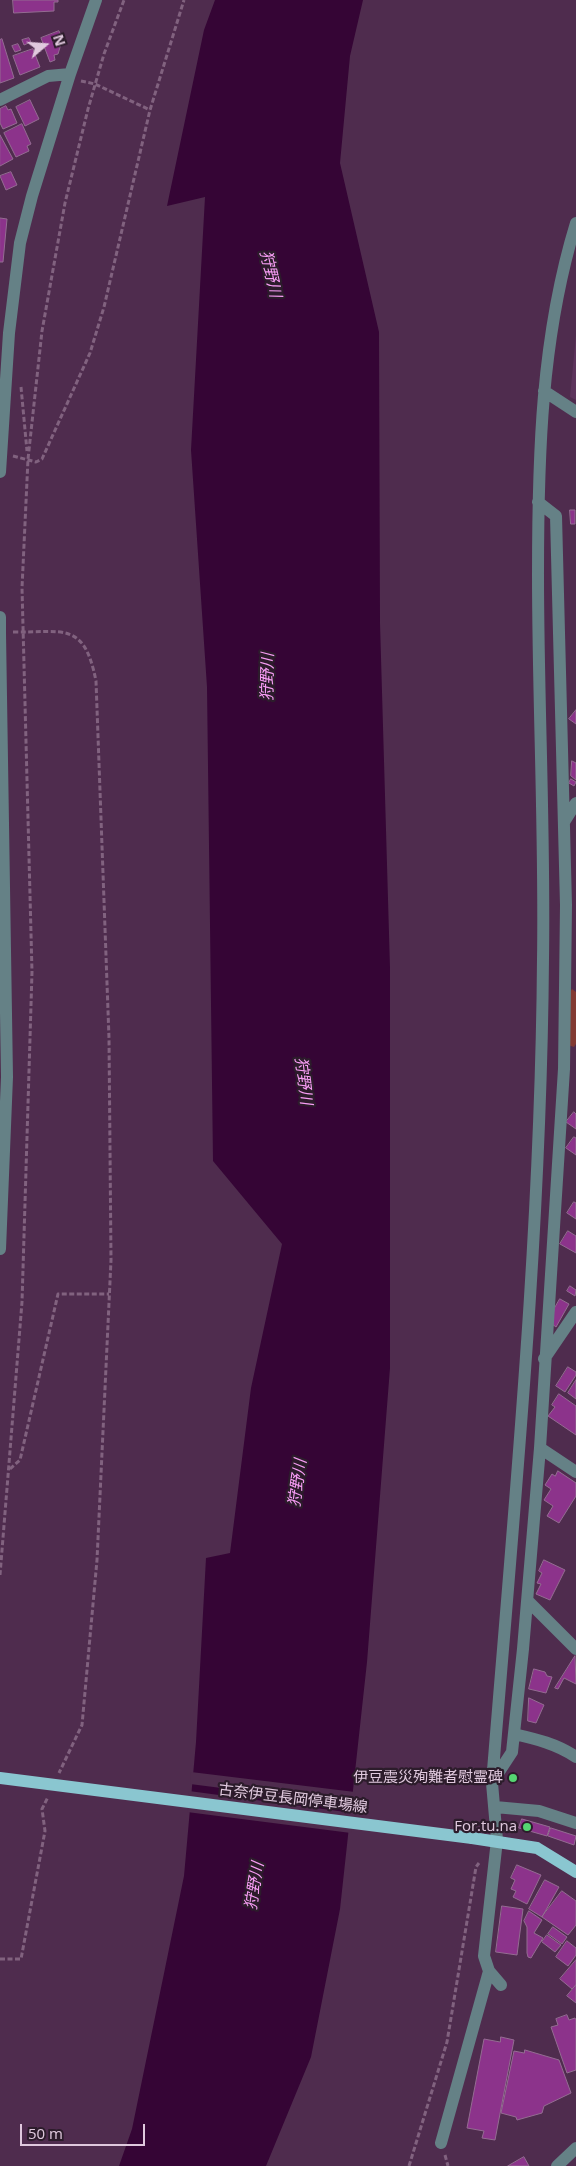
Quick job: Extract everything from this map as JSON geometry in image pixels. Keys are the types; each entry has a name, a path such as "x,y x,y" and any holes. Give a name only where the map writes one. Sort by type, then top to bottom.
{"main road":[{"name":"古奈伊豆長岡停車場線","path":"0,1778 498,1840 537,1848 576,1872"}],"street":[{"path":"0,472 9,333 20,243 32,196 73,77 96,0"},
{"path":"0,100 48,76 73,77"},
{"path":"501,1985 489,1971 484,1956 498,1840 492,1783 524,1371 542,1078 544,900 538,634 538,502 544,391 551,333 559,288 576,223"},
{"path":"544,391 576,412"},
{"path":"492,1783 512,1752 528,1601 540,1448 544,1359 564,1069 571,908 564,822 556,516 538,502"},
{"path":"0,618 1,808 7,1076 0,1249"},
{"path":"564,822 576,803"},
{"path":"564,1069 576,1052"},
{"path":"544,1359 576,1312"},
{"path":"540,1448 576,1472"},
{"path":"528,1601 576,1649"},
{"path":"514,1734 541,1740 567,1750 576,1757"},
{"path":"495,1807 540,1811 576,1822"},
{"path":"441,2143 489,1971"},
{"path":"558,2166 576,2148"}],"path":[{"path":"0,1575 22,1302 32,972 22,632 22,588 28,459 42,331 65,203 95,84 124,0"},
{"path":"7,455 36,462 42,459 90,353 104,307 150,110 184,0"},
{"path":"73,77 95,84 150,110"},
{"path":"21,386 28,459"},
{"path":"22,632 64,631 76,638 92,661 96,681 109,1038 111,1260 97,1560 82,1724 58,1775"},
{"path":"10,1469 20,1460 58,1294 109,1294"},
{"path":"0,1959 21,1958 45,1831 42,1809 50,1792"},
{"path":"410,2166 447,2042 476,1867 482,1860"}],"shaded area":[{"path":"576,335 576,400 570,397"},
{"path":"572,989 576,992 576,1044 574,1047 568,1045 570,992"}],"water":[{"name":"狩野川","path":"215,0 363,0 350,56 340,163 379,332 380,623 390,968 390,1368 367,1662 340,1909 311,2057 266,2166 119,2166 132,2129 184,1876 196,1742 206,1558 230,1553 251,1388 282,1244 213,1161 207,687 191,450 205,197 167,206 204,30"}],"pier":[{"path":"191,1772 355,1792 354,1805 190,1784"},
{"path":"189,1791 353,1813 351,1833 187,1812"}],"building":[{"path":"13,0 58,0 58,2 54,2 54,11 14,13"},
{"path":"59,31 63,40 60,41 58,54 54,55 55,60 50,62 41,38"},
{"path":"29,38 31,42 24,45 22,40"},
{"path":"2,39 14,78 0,83 0,40"},
{"path":"18,44 21,50 15,52 12,46"},
{"path":"33,49 40,67 20,75 13,56"},
{"path":"30,100 39,119 25,126 16,107"},
{"path":"6,106 8,110 11,109 17,123 3,129 0,123 0,109"},
{"path":"22,124 31,144 27,146 29,151 16,157 4,133"},
{"path":"0,135 13,159 0,166"},
{"path":"11,172 17,185 6,190 0,176"},
{"path":"0,218 7,219 3,262 0,262"},
{"path":"570,510 575,510 575,524 571,524"},
{"path":"576,710 576,724 569,719"},
{"path":"572,761 576,763 576,780 571,776"},
{"path":"571,779 576,782 574,786 569,783"},
{"path":"574,1112 576,1114 576,1129 566,1122"},
{"path":"574,1137 576,1138 576,1155 566,1148"},
{"path":"574,1202 576,1203 576,1219 567,1213"},
{"path":"568,1231 576,1236 576,1253 560,1244"},
{"path":"570,1286 576,1290 575,1296 567,1291"},
{"path":"560,1299 569,1304 556,1327 552,1324 554,1309"},
{"path":"568,1367 576,1372 576,1375 565,1392 556,1386"},
{"path":"576,1380 576,1399 568,1393"},
{"path":"559,1394 576,1406 576,1435 548,1416 555,1407 552,1405"},
{"path":"558,1471 576,1483 576,1496 559,1523 547,1516 553,1506 544,1500 551,1489 545,1485 552,1474 555,1476"},
{"path":"544,1560 565,1570 550,1600 536,1594 541,1584 537,1583 542,1573 539,1571"},
{"path":"575,1656 576,1684 564,1678 558,1689 555,1688"},
{"path":"534,1669 545,1672 547,1676 552,1677 546,1693 529,1689"},
{"path":"529,1698 544,1705 536,1723 528,1721"},
{"path":"522,1819 550,1827 547,1836 519,1828"},
{"path":"551,1828 576,1836 574,1845 548,1836"},
{"path":"517,1865 541,1875 527,1904 513,1897 516,1891 511,1889 515,1880 511,1878"},
{"path":"545,1880 559,1887 542,1917 529,1909"},
{"path":"562,1891 576,1901 576,1925 568,1935 542,1917"},
{"path":"502,1906 523,1909 517,1955 496,1952"},
{"path":"529,1911 542,1920 534,1933 543,1938 531,1958 528,1957 527,1953 527,1927 524,1921"},
{"path":"553,1927 567,1937 562,1944 548,1934"},
{"path":"547,1935 561,1945 555,1952 542,1942"},
{"path":"567,1941 576,1948 576,1955 568,1966 556,1957"},
{"path":"576,1960 576,1985 572,1989 560,1979"},
{"path":"576,1985 576,2003 567,1996"},
{"path":"567,2015 569,2020 575,2018 576,2020 576,2070 567,2073 551,2027 558,2025 556,2019"},
{"path":"501,2037 514,2040 495,2140 482,2138 484,2131 467,2128 484,2039 500,2042"},
{"path":"525,2050 559,2060 571,2093 544,2106 542,2113 517,2120 516,2117 501,2113 514,2051 524,2053"},
{"path":"524,2157 529,2166 508,2166"}],"place":[{"name":"伊豆震災殉難者慰霊碑","path":"513,1778"},
{"name":"For.tu.na","path":"527,1827"}]}
